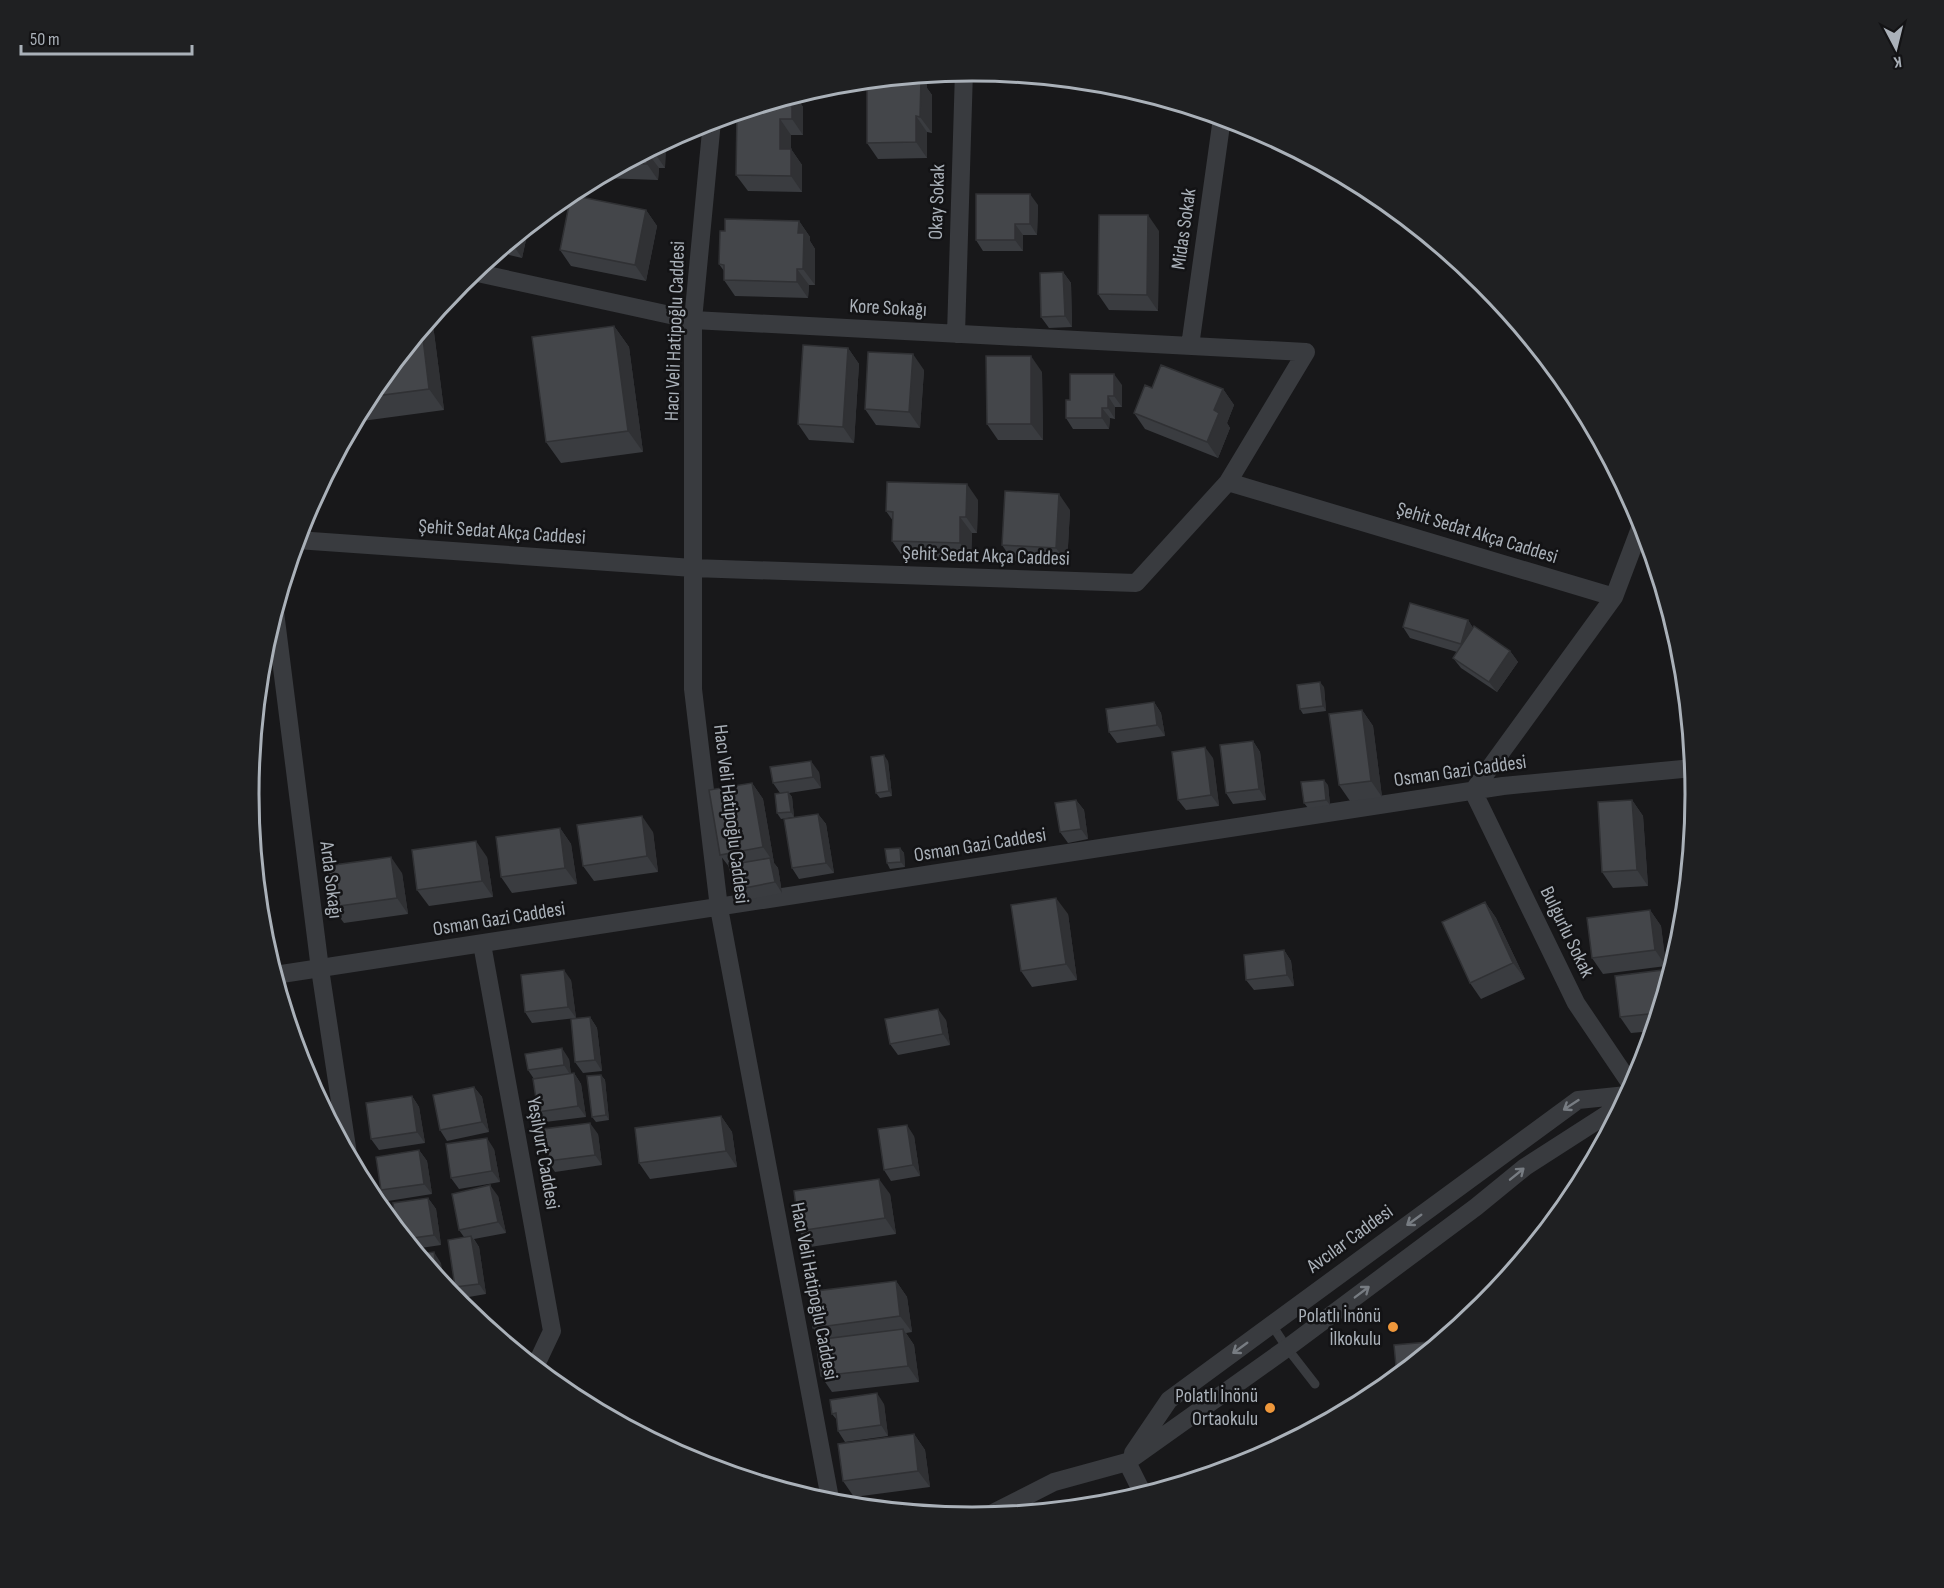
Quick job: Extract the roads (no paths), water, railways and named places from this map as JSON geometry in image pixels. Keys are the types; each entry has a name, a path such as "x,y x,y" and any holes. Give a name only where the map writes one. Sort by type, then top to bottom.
{"street":[{"name":"Okay Sokak","path":"956,334 964,81"},
{"name":"Midas Sokak","path":"1190,346 1221,126"},
{"name":"Hacı Veli Hatipoğlu Caddesi","path":"711,131 693,320 693,689 719,908 829,1492"},
{"name":"Kore Sokağı","path":"484,275 693,320 1306,352 1228,482"},
{"name":"Şehit Sedat Akça Caddesi","path":"306,541 693,568 1136,583 1228,482 1614,597"},
{"path":"1473,791 1614,597 1637,537"},
{"name":"Arda Sokağı","path":"278,633 320,969 343,1128"},
{"name":"Osman Gazi Caddesi","path":"282,974 1473,791 1684,769"},
{"name":"Bulgurlu Sokak","path":"1473,791 1576,1003 1626,1077"},
{"name":"Yeşilyurt Caddesi","path":"482,944 552,1331 538,1360"},
{"name":"Avcılar Caddesi","path":"1127,1462 1169,1400 1578,1100 1617,1096"},
{"path":"1008,1505 1054,1482 1127,1462 1287,1348 1476,1207 1525,1167 1609,1113"},
{"path":"1127,1462 1139,1487"}],"lane":[{"path":"1272,1325 1315,1384"}],"place":[{"name":"Polatlı İnönü İlkokulu","path":"1393,1327"},
{"name":"Polatlı İnönü Ortaokulu","path":"1270,1408"}]}
